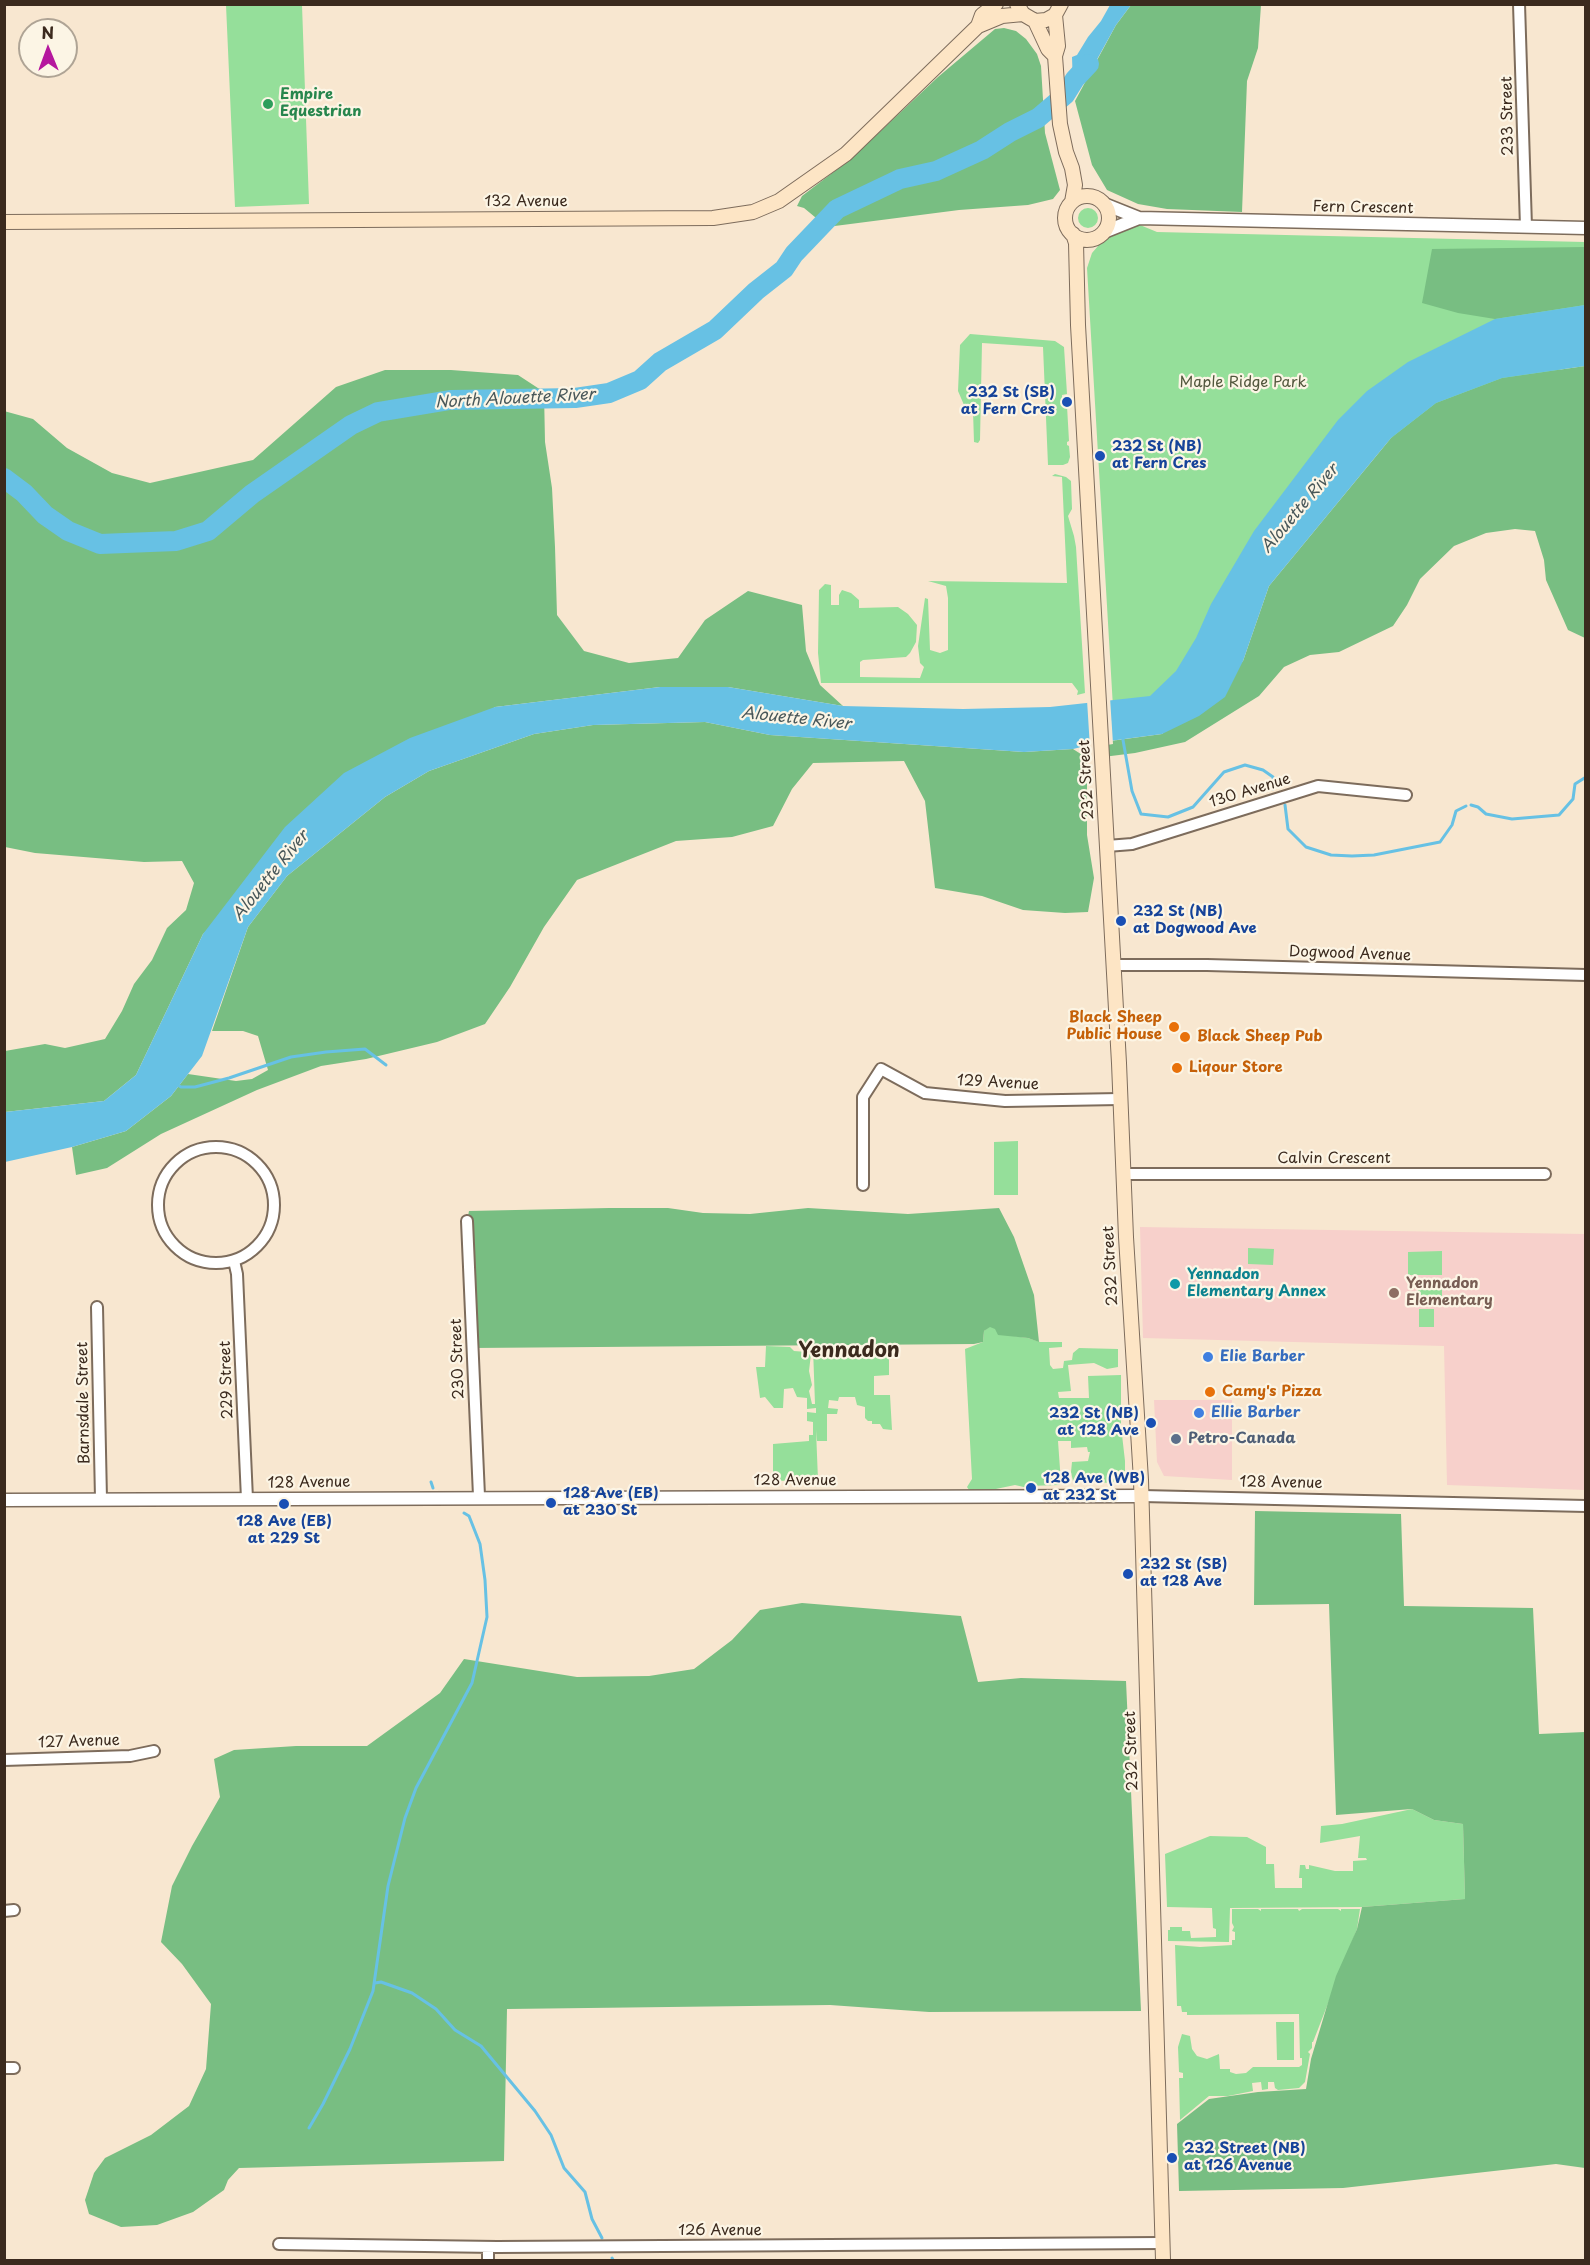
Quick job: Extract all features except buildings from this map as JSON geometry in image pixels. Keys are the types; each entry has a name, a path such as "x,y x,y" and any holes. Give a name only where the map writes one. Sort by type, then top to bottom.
{"main road":[{"name":"132 Avenue","path":"978,26 982,15 996,4"},
{"name":"132 Avenue","path":"4,222 702,218 753,212 779,201 846,154 978,26 1002,16 1025,13 1046,20 1058,10"},
{"path":"1058,10 1056,61 1060,129 1075,185 1066,220 1068,228 1080,238 1100,235"},
{"path":"1025,13 1056,61"},
{"path":"1072,168 1100,200 1109,218 1077,269"},
{"path":"1072,202 1085,196 1100,200"},
{"name":"232 Street","path":"1073,234 1076,243 1078,325 1142,1496 1163,2260"}],"street":[{"name":"233 Street","path":"1519,4 1526,227"},
{"name":"Fern Crescent","path":"1100,200 1139,218 1586,228"},
{"name":"Fern Crescent","path":"1100,235 1139,218"},
{"name":"130 Avenue","path":"1107,846 1132,844 1318,786 1406,795"},
{"name":"Dogwood Avenue","path":"1113,965 1207,965 1586,975"},
{"name":"129 Avenue","path":"863,1185 863,1096 881,1069 925,1093 1005,1101 1120,1099"},
{"path":"218,1146 237,1150 254,1160 271,1183 275,1211 269,1230 258,1246 234,1261 205,1262 187,1255 172,1243 162,1227 158,1198 163,1180 174,1164 199,1149 218,1146"},
{"name":"Calvin Crescent","path":"1123,1174 1545,1174"},
{"name":"230 Street","path":"467,1221 478,1496"},
{"name":"229 Street","path":"234,1261 237,1274 247,1499"},
{"name":"Barnsdale Street","path":"97,1307 101,1499"},
{"name":"128 Avenue","path":"4,1500 478,1496 1142,1496 1586,1506"},
{"name":"127 Avenue","path":"4,1760 130,1756 154,1751"},
{"name":"126 Avenue","path":"279,2244 488,2247 1162,2243"},
{"path":"488,2247 488,2260"}],"shaded area":[{"path":"1140,1227 1585,1234 1585,1490 1447,1485 1444,1346 1143,1338"},
{"path":"1154,1400 1232,1400 1232,1480 1164,1476 1157,1462"}],"green space":[{"name":"Empire Equestrian","path":"226,5 302,5 309,204 235,207"},
{"path":"1131,5 1261,5 1258,48 1247,81 1242,212 1167,209 1138,204 1107,190 1092,165 1075,101 1116,25"},
{"path":"1004,28 1016,31 1026,39 1037,54 1041,66 1045,133 1060,190 1053,199 1028,205 959,210 827,227 804,208 797,206 802,196 852,158 938,77 995,29"},
{"path":"1088,208 1095,211 1098,218 1095,225 1088,228 1081,225 1078,218 1081,211"},
{"name":"Maple Ridge Park","path":"1140,225 1157,232 1585,242 1585,366 1564,368 1391,438 1115,741 1087,268 1092,253 1105,238 1130,226"},
{"path":"1585,247 1585,305 1495,319 1458,313 1422,303 1432,249"},
{"path":"970,334 1055,341 1064,347 1067,394 1062,395 1063,406 1067,406 1069,441 1067,445 1070,457 1068,463 1048,465 1043,347 982,343 980,440 978,443 974,442 973,411 964,405 958,391 960,345"},
{"path":"1585,366 1585,638 1568,630 1546,580 1544,560 1535,531 1515,529 1486,533 1454,546 1420,579 1393,626 1339,652 1310,655 1284,667 1259,696 1185,742 1135,753 1103,757 1103,742 1162,734 1243,661 1269,586 1391,438 1436,403 1502,378"},
{"path":"385,370 451,370 518,375 544,392 545,442 552,488 557,615 584,651 629,663 678,658 705,620 748,591 802,605 806,651 820,685 843,706 728,687 660,687 495,707 203,934 136,1075 104,1101 5,1112 5,1051 45,1044 65,1048 105,1039 122,1011 134,984 152,960 167,928 186,910 194,883 182,861 144,862 35,853 5,847 4,411 33,419 67,448 112,473 150,483 253,460 336,387"},
{"path":"1055,474 1066,477 1071,481 1072,509 1068,516 1076,547 1085,693 1077,695 1078,691 1072,683 821,683 818,653 819,590 825,584 831,585 831,605 839,605 839,595 842,590 851,593 859,600 859,608 898,607 917,625 916,642 906,657 863,660 860,662 860,677 920,678 924,667 920,663 918,646 925,598 928,599 930,650 940,653 948,650 946,586 928,581 1067,583 1062,477 1052,476"},
{"path":"705,722 770,735 1024,752 1073,749 1087,758 1087,835 1094,878 1088,912 1023,910 982,896 935,888 925,801 904,761 813,763 792,789 773,826 732,837 676,841 577,880 544,927 510,987 485,1024 437,1042 366,1059 321,1066 257,1090 161,1134 107,1168 76,1175 72,1147 126,1131 171,1096 188,1074 236,1081 252,1079 268,1070 258,1036 243,1031 212,1031 248,927 287,876 385,797 429,771 534,734 593,725"},
{"path":"1018,1141 1018,1195 994,1195 994,1142"},
{"path":"668,1208 703,1213 750,1214 808,1208 908,1214 999,1208 1014,1237 1034,1295 1039,1342 1028,1338 998,1335 995,1329 990,1327 984,1331 983,1342 974,1344 472,1348 467,1221 469,1211"},
{"path":"1248,1248 1274,1249 1273,1265 1248,1264"},
{"path":"1442,1251 1442,1275 1408,1275 1408,1252"},
{"path":"1418,1280 1442,1280 1442,1304 1418,1304"},
{"path":"1419,1309 1434,1309 1434,1327 1419,1327"},
{"path":"990,1326 1014,1336 1040,1342 1062,1342 1062,1347 1049,1348 1050,1365 1053,1369 1063,1368 1064,1361 1072,1360 1073,1353 1079,1348 1118,1349 1118,1367 1107,1369 1094,1363 1068,1365 1071,1391 1058,1392 1059,1398 1089,1398 1088,1376 1121,1375 1121,1426 1125,1471 1118,1480 1111,1483 1073,1481 1072,1462 1088,1461 1090,1452 1087,1447 1071,1448 1071,1441 1058,1441 1061,1483 1059,1485 1028,1486 1028,1488 1015,1485 991,1490 969,1490 967,1487 972,1479 965,1349 983,1342 984,1331"},
{"path":"766,1346 790,1347 794,1351 811,1354 809,1371 812,1385 809,1391 812,1404 815,1404 813,1348 889,1348 889,1375 874,1376 874,1395 890,1395 892,1430 883,1429 880,1424 872,1424 872,1421 868,1421 865,1418 865,1407 857,1405 855,1397 839,1397 838,1401 829,1400 828,1408 838,1409 837,1414 827,1414 827,1441 817,1441 816,1430 818,1480 773,1481 773,1444 809,1441 809,1435 813,1435 813,1422 807,1421 807,1412 816,1413 816,1408 807,1409 807,1398 797,1397 793,1388 784,1389 783,1408 774,1408 765,1397 760,1398 756,1367 765,1367"},
{"path":"1255,1511 1401,1514 1404,1606 1533,1608 1539,1734 1585,1732 1585,2168 1556,2164 1343,2188 1179,2191 1177,2124 1209,2099 1258,2092 1306,2089 1311,2059 1336,1976 1357,1929 1362,1907 1465,1899 1463,1824 1434,1820 1412,1809 1336,1815 1329,1604 1254,1605"},
{"path":"802,1603 961,1616 978,1682 1021,1678 1126,1681 1141,2011 929,2012 830,2005 507,2009 504,2161 239,2168 228,2180 224,2190 193,2212 157,2225 121,2227 89,2214 85,2200 94,2173 105,2158 151,2135 189,2106 206,2069 211,2004 182,1964 161,1942 172,1886 220,1797 214,1759 234,1750 296,1746 367,1746 440,1693 464,1659 577,1677 649,1676 694,1669 732,1640 760,1610"},
{"path":"1412,1809 1434,1820 1463,1824 1465,1899 1362,1907 1230,1908 1229,1942 1168,1941 1170,1927 1182,1927 1182,1931 1190,1931 1191,1938 1216,1937 1216,1929 1213,1928 1212,1908 1167,1907 1165,1854 1210,1836 1247,1837 1266,1847 1266,1864 1274,1864 1275,1888 1302,1888 1302,1878 1299,1878 1300,1865 1305,1865 1306,1869 1309,1869 1309,1865 1335,1871 1353,1871 1353,1861 1367,1860 1358,1858 1360,1836 1320,1843 1321,1826 1342,1824"},
{"path":"1232,1909 1261,1911 1261,1909 1298,1909 1299,1911 1302,1909 1338,1909 1341,1911 1341,1909 1360,1909 1357,1929 1312,2042 1312,2048 1308,2052 1310,2054 1305,2082 1299,2088 1278,2090 1274,2082 1268,2082 1268,2089 1262,2090 1261,2082 1252,2083 1253,2091 1228,2096 1209,2096 1180,2120 1179,2078 1183,2078 1183,2073 1179,2072 1178,2047 1182,2034 1190,2036 1192,2049 1197,2056 1207,2059 1219,2054 1220,2069 1230,2069 1230,2072 1236,2074 1246,2073 1253,2067 1299,2067 1302,2065 1299,2014 1187,2015 1187,2012 1182,2012 1181,2006 1177,2006 1175,1945 1200,1947 1232,1945 1235,1932 1232,1931 1234,1927"},
{"path":"1276,2022 1294,2022 1294,2060 1277,2060"}],"water":[{"path":"1110,5 1131,5 1116,25 1084,83 1073,87 1072,57 1077,55"},
{"name":"Alouette River","path":"1585,305 1585,366 1502,378 1436,403 1391,438 1269,586 1243,661 1225,697 1199,716 1162,734 1102,742 1073,749 1024,752 770,735 705,722 593,725 534,734 429,771 385,797 287,876 248,927 202,1056 171,1096 126,1131 72,1147 5,1162 5,1112 104,1101 136,1075 203,934 285,827 344,773 410,738 495,707 660,687 728,687 843,706 963,709 1050,707 1150,696 1176,671 1196,638 1211,604 1254,531 1338,420 1367,391 1408,362 1495,319"}],"pier":[{"path":"1110,697 1113,744 1090,748 1087,700"}],"waterway":[{"name":"North Alouette River","path":"4,478 24,493 45,515 68,531 100,544 176,541 208,531 252,494 351,425 378,412 450,400 575,398 609,393 640,380 660,362 715,330 756,291 784,269 794,254 837,209 900,179 936,171 982,150 1038,118 1065,95 1075,79 1089,64"},
{"path":"1123,740 1132,791 1141,814 1168,817 1193,807 1224,772 1245,765 1263,770 1273,777 1273,789"},
{"path":"1471,805 1478,807 1486,814 1512,819 1559,815 1573,799 1575,784 1586,777"},
{"path":"1285,805 1288,829 1306,847 1331,855 1352,856 1374,855 1440,842 1452,825 1456,811 1466,806"},
{"path":"176,1084 181,1087 195,1087 291,1057 326,1052 365,1049 386,1065"},
{"path":"431,1482 433,1488"},
{"path":"309,2128 350,2049 373,1991 388,1886 405,1818 416,1788 472,1683 487,1617 480,1544 469,1516 464,1513"},
{"path":"375,1983 381,1982 412,1993 436,2009 455,2030 481,2046 535,2111 551,2135 564,2168 585,2192 592,2219 602,2238"}],"place":[{"name":"Empire Equestrian","path":"268,104"},
{"name":"232 St (SB) at Fern Cres","path":"1067,402"},
{"name":"232 St (NB) at Fern Cres","path":"1100,456"},
{"name":"232 St (NB) at Dogwood Ave","path":"1121,921"},
{"name":"Black Sheep Public House","path":"1174,1027"},
{"name":"Black Sheep Pub","path":"1185,1037"},
{"name":"Liqour Store","path":"1177,1068"},
{"name":"Yennadon Elementary Annex","path":"1175,1284"},
{"name":"Yennadon Elementary","path":"1394,1293"},
{"name":"Elie Barber","path":"1208,1357"},
{"name":"Camy's Pizza","path":"1210,1392"},
{"name":"Ellie Barber","path":"1199,1413"},
{"name":"232 St (NB) at 128 Ave","path":"1151,1423"},
{"name":"Petro-Canada","path":"1176,1439"},
{"name":"128 Ave (WB) at 232 St","path":"1031,1488"},
{"name":"128 Ave (EB) at 230 St","path":"551,1503"},
{"name":"128 Ave (EB) at 229 St","path":"284,1504"},
{"name":"232 St (SB) at 128 Ave","path":"1128,1574"},
{"name":"232 Street (NB) at 126 Avenue","path":"1172,2158"}],"district":[{"name":"Yennadon","path":"849,1351"}]}
